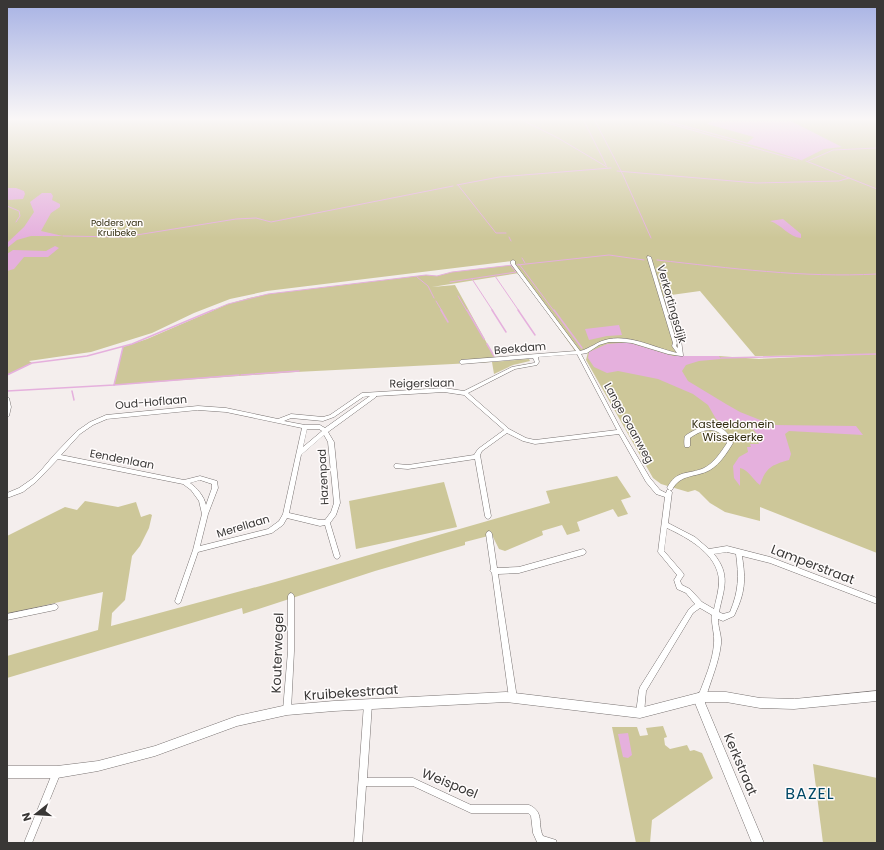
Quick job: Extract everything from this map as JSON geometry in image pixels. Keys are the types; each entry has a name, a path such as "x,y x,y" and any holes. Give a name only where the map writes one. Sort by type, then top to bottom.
{"main road":[{"name":"Kruibekestraat","path":"7,772 58,772 98,766 156,751 237,721 286,710 368,704 513,698 640,713 702,697 726,697 760,703 794,704 877,696"},
{"name":"Kerkstraat","path":"702,697 700,703 758,843"}],"street":[{"name":"Verkortingsdijk","path":"649,257 675,343 674,346 681,355"},
{"name":"Lange Gaanweg","path":"513,261 513,264 579,353 620,432 653,486 658,492 669,492"},
{"name":"Verkortingsdijk","path":"666,297 679,340 681,355"},
{"name":"Verkortingsdijk","path":"579,353 585,352 602,342 622,339 632,340 665,352 681,355"},
{"name":"Beekdam","path":"461,362 579,353"},
{"path":"465,393 514,368 535,364 537,362 535,356"},
{"name":"Reigerslaan","path":"279,420 291,416 323,419 332,416 362,395 374,396 387,393 444,390 465,393 506,430 525,440 535,442 620,432"},
{"name":"Reigerslaan","path":"299,454 325,430 374,396"},
{"path":"7,398 9,408 7,416"},
{"name":"Oud-Hoflaan","path":"7,496 22,490 87,425 106,416 198,408 226,410 279,420 306,427 320,427 325,430"},
{"path":"306,427 286,515 320,523 327,522 337,556"},
{"path":"688,446 687,437 702,427 718,429 724,432 730,443 711,466 696,473 677,477 672,481 669,492 661,552 681,575 677,580 679,587 688,591 700,604 716,614 726,618 732,614 742,584 739,552"},
{"name":"Hazenpad","path":"325,430 331,442 337,503 334,513 327,522"},
{"path":"488,516 477,457 480,450 506,430"},
{"name":"Eendenlaan","path":"56,456 184,482 200,478 215,483 215,488 205,514 196,550 178,601"},
{"path":"397,466 408,467 477,457"},
{"path":"184,482 193,488 202,500 205,514"},
{"name":"Merellaan","path":"196,550 270,531 281,523 286,515"},
{"path":"665,524 685,533 708,552 718,562 722,574 716,614 717,647 702,697"},
{"path":"489,534 493,572 513,698"},
{"name":"Lamperstraat","path":"708,552 726,549 770,560 877,601"},
{"path":"493,572 519,570 583,552"},
{"name":"Kouterwegel","path":"286,710 291,651 291,596"},
{"path":"640,713 643,690 691,611 700,604"},
{"path":"7,617 55,606"},
{"path":"358,843 368,704"},
{"path":"28,843 58,772"},
{"name":"Weispoel","path":"362,782 413,782 470,809 529,809 534,814 537,833 540,839 553,843"}],"green space":[{"name":"Polders van Kruibeke","path":"7,159 877,159 877,553 760,507 760,521 725,512 710,503 695,490 688,492 661,484 653,478 586,360 588,352 575,351 519,273 432,287 455,285 495,358 493,362 529,359 530,361 513,365 494,374 492,362 296,372 114,385 123,347 147,339 228,304 268,294 426,275 437,276 452,272 513,265 513,261 267,291 230,299 194,313 152,333 91,352 29,361 32,363 7,375","holes":["700,291 755,356 848,355 759,359 719,356 680,357 677,339 664,296"]},
{"path":"617,476 631,497 621,500 628,514 618,517 613,509 577,522 580,531 567,535 562,525 542,531 543,535 505,551 499,549 492,535 465,542 465,545 375,571 243,614 242,608 7,678 7,656 98,630 103,592 7,614 7,536 65,507 77,510 85,501 118,507 136,502 141,517 150,514 152,515 149,528 140,546 132,556 125,600 112,613 111,626 275,582 550,503 546,491"},
{"path":"444,482 457,527 356,549 349,501"},
{"path":"663,726 667,737 664,738 665,745 670,749 687,745 690,751 694,750 702,753 713,778 652,820 650,843 636,843 612,727 637,727 640,736 648,735 646,728"},
{"path":"813,764 877,778 877,843 823,843"}],"shaded area":[{"path":"7,188 16,188 24,191 25,194 23,199 7,200"},
{"path":"42,193 51,193 53,196 52,200 60,204 60,207 51,213 41,231 63,236 31,236 17,240 7,248 7,243 24,227 34,212 30,202"},
{"path":"783,219 801,234 801,238 793,235 770,221"},
{"path":"55,246 59,248 48,257 24,257 14,269 7,271 7,254 13,250 46,251"},
{"path":"619,325 622,335 607,336 589,340 585,329"},
{"path":"630,343 673,356 719,356 721,359 699,361 686,365 682,371 688,381 726,404 740,412 773,425 856,426 863,435 789,431 785,434 791,454 789,460 778,463 767,470 760,485 748,473 740,468 740,486 734,478 733,466 739,457 748,452 747,447 751,447 750,444 759,444 755,435 758,435 750,426 730,426 722,423 716,419 708,405 693,394 658,379 618,371 607,373 594,367 588,358 589,352 607,344"},
{"path":"628,733 632,755 628,758 623,757 618,734"}],"waterway":[{"path":"593,159 607,167"},
{"path":"603,159 606,165"},
{"path":"615,159 621,171"},
{"path":"792,159 797,160"},
{"path":"808,161 813,159"},
{"path":"806,161 877,189"},
{"path":"457,185 499,177 611,168"},
{"path":"617,171 621,171"},
{"path":"621,171 756,183 839,181 849,178"},
{"path":"621,171 651,238"},
{"path":"458,185 496,233 506,233"},
{"path":"63,236 124,237 236,219 256,218 271,222 453,186"},
{"path":"7,206 19,211 20,216 16,222"},
{"path":"509,237 511,241"},
{"path":"520,265 609,255 644,260"},
{"path":"522,258 525,263"},
{"path":"657,260 739,269 822,275 877,274"},
{"path":"211,311 228,304 268,294 426,275 437,276 452,272 513,265"},
{"path":"520,265 554,311"},
{"path":"450,282 516,272 511,266"},
{"path":"495,276 519,311"},
{"path":"417,277 428,286 434,298"},
{"path":"472,279 493,311"},
{"path":"458,296 467,311"},
{"path":"436,301 442,311"},
{"path":"7,375 32,363 87,356 132,344 213,310"},
{"path":"441,310 448,322"},
{"path":"467,310 484,339"},
{"path":"492,310 506,332"},
{"path":"518,310 535,335"},
{"path":"554,310 582,348"},
{"path":"487,344 494,356"},
{"path":"114,385 123,347"},
{"path":"721,358 877,354"},
{"path":"241,375 299,371"},
{"path":"114,385 239,375"},
{"path":"7,391 114,385"},
{"path":"72,391 74,400"}],"district":[{"name":"BAZEL","path":"810,793"}],"park label":[{"name":"Kasteeldomein Wissekerke","path":"733,430"}]}
